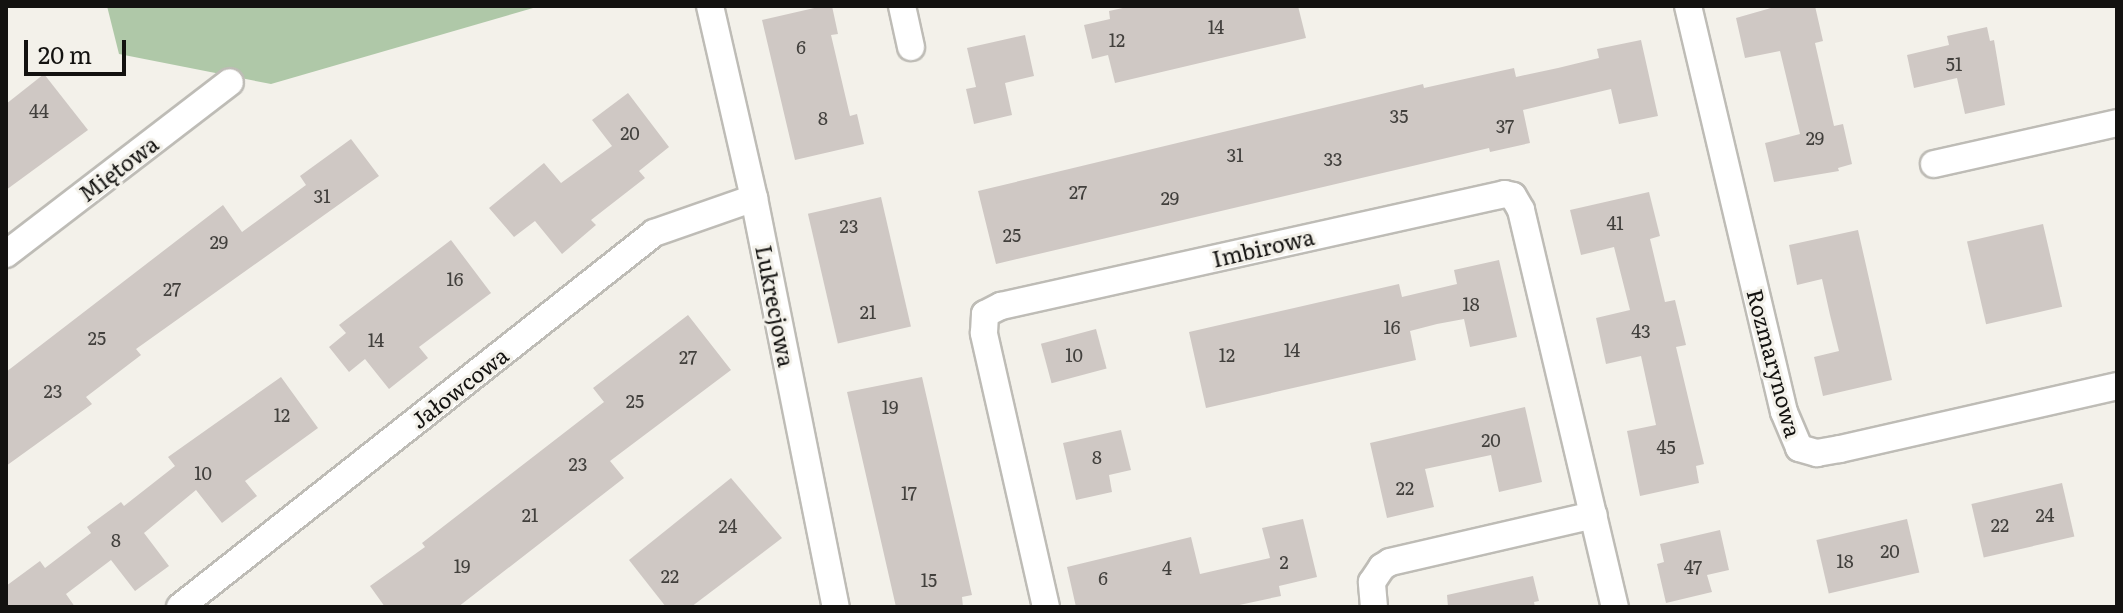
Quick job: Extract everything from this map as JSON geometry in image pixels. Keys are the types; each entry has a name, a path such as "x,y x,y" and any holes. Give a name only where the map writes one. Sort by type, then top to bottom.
{"street":[{"name":"Lukrecjowa","path":"710,6 754,198 836,607"},
{"path":"902,6 911,47"},
{"name":"Rozmarynowa","path":"1688,6 1784,412 1799,448 1817,453 1840,449 2117,386"},
{"name":"Miętowa","path":"6,254 230,82"},
{"path":"1934,164 2117,123"},
{"name":"Imbirowa","path":"1046,607 984,333 985,314 1001,306 1497,195 1513,196 1521,210 1615,607"},
{"name":"Jałowcowa","path":"180,607 654,233 754,198"},
{"path":"1374,607 1372,582 1382,567 1390,562 1594,515"}],"green space":[{"path":"107,6 540,6 271,84 119,54"}],"building":[{"path":"832,6 838,34 831,35 850,116 857,114 864,144 795,160 762,20"},
{"path":"1132,6 1298,6 1306,38 1115,83 1108,55 1092,59 1084,25 1110,19 1109,11"},
{"path":"1778,6 1815,6 1823,41 1815,43 1834,126 1843,124 1852,164 1838,168 1839,171 1774,182 1765,143 1800,134 1780,51 1745,58 1736,18"},
{"path":"1987,27 1990,41 1994,40 2005,105 1965,114 1957,78 1914,88 1907,55 1949,45 1947,36"},
{"path":"1025,35 1034,76 1005,83 1012,115 974,124 966,89 976,87 967,48"},
{"path":"1641,40 1658,116 1619,124 1611,89 1523,110 1530,143 1490,152 1489,148 996,264 978,191 1423,84 1424,88 1514,68 1516,77 1558,68 1599,58 1597,49"},
{"path":"44,74 88,130 6,190 6,104"},
{"path":"628,93 669,147 639,171 645,178 591,220 596,225 562,254 535,221 514,237 489,208 544,163 561,183 612,146 592,120"},
{"path":"351,139 379,176 136,349 141,355 86,397 92,404 6,466 6,372 223,205 242,232 306,185 300,176"},
{"path":"1649,192 1660,236 1650,239 1665,302 1675,300 1686,345 1676,347 1704,464 1696,466 1699,483 1640,496 1627,431 1656,425 1641,356 1606,364 1596,318 1630,310 1614,247 1581,255 1570,210"},
{"path":"881,197 911,327 838,343 808,214"},
{"path":"2043,224 2062,307 1986,324 1967,242"},
{"path":"1858,230 1892,380 1823,396 1814,357 1839,351 1822,279 1797,285 1789,245"},
{"path":"451,240 491,293 419,347 428,358 389,389 365,359 349,372 329,347 346,333 339,325"},
{"path":"1499,260 1517,337 1470,347 1464,319 1437,324 1410,331 1416,360 1206,408 1189,332 1399,284 1402,297 1457,284 1454,270"},
{"path":"688,315 731,370 610,461 624,478 458,607 385,607 370,586 425,547 422,543 604,402 593,388"},
{"path":"1096,329 1107,369 1052,383 1041,344"},
{"path":"281,377 318,428 245,481 257,496 222,523 196,490 144,533 169,566 135,591 111,560 66,594 75,607 6,607 6,586 40,561 45,568 91,533 87,527 121,502 124,506 175,466 168,457"},
{"path":"922,377 972,595 962,597 963,607 896,607 847,392"},
{"path":"1525,407 1542,482 1499,492 1491,455 1425,469 1434,507 1387,518 1370,443"},
{"path":"1121,430 1131,470 1109,475 1112,492 1076,500 1063,443"},
{"path":"731,478 782,538 691,607 666,607 629,560"},
{"path":"2062,483 2074,537 1984,558 1971,504"},
{"path":"1303,519 1317,577 1279,586 1281,596 1230,607 1076,607 1067,567 1191,537 1200,574 1270,558 1262,528"},
{"path":"1907,519 1919,573 1829,594 1816,540"},
{"path":"1720,530 1729,570 1707,575 1712,592 1666,603 1657,564 1664,562 1660,544"},
{"path":"1533,576 1539,601 1534,602 1535,607 1448,607 1447,595"}]}
